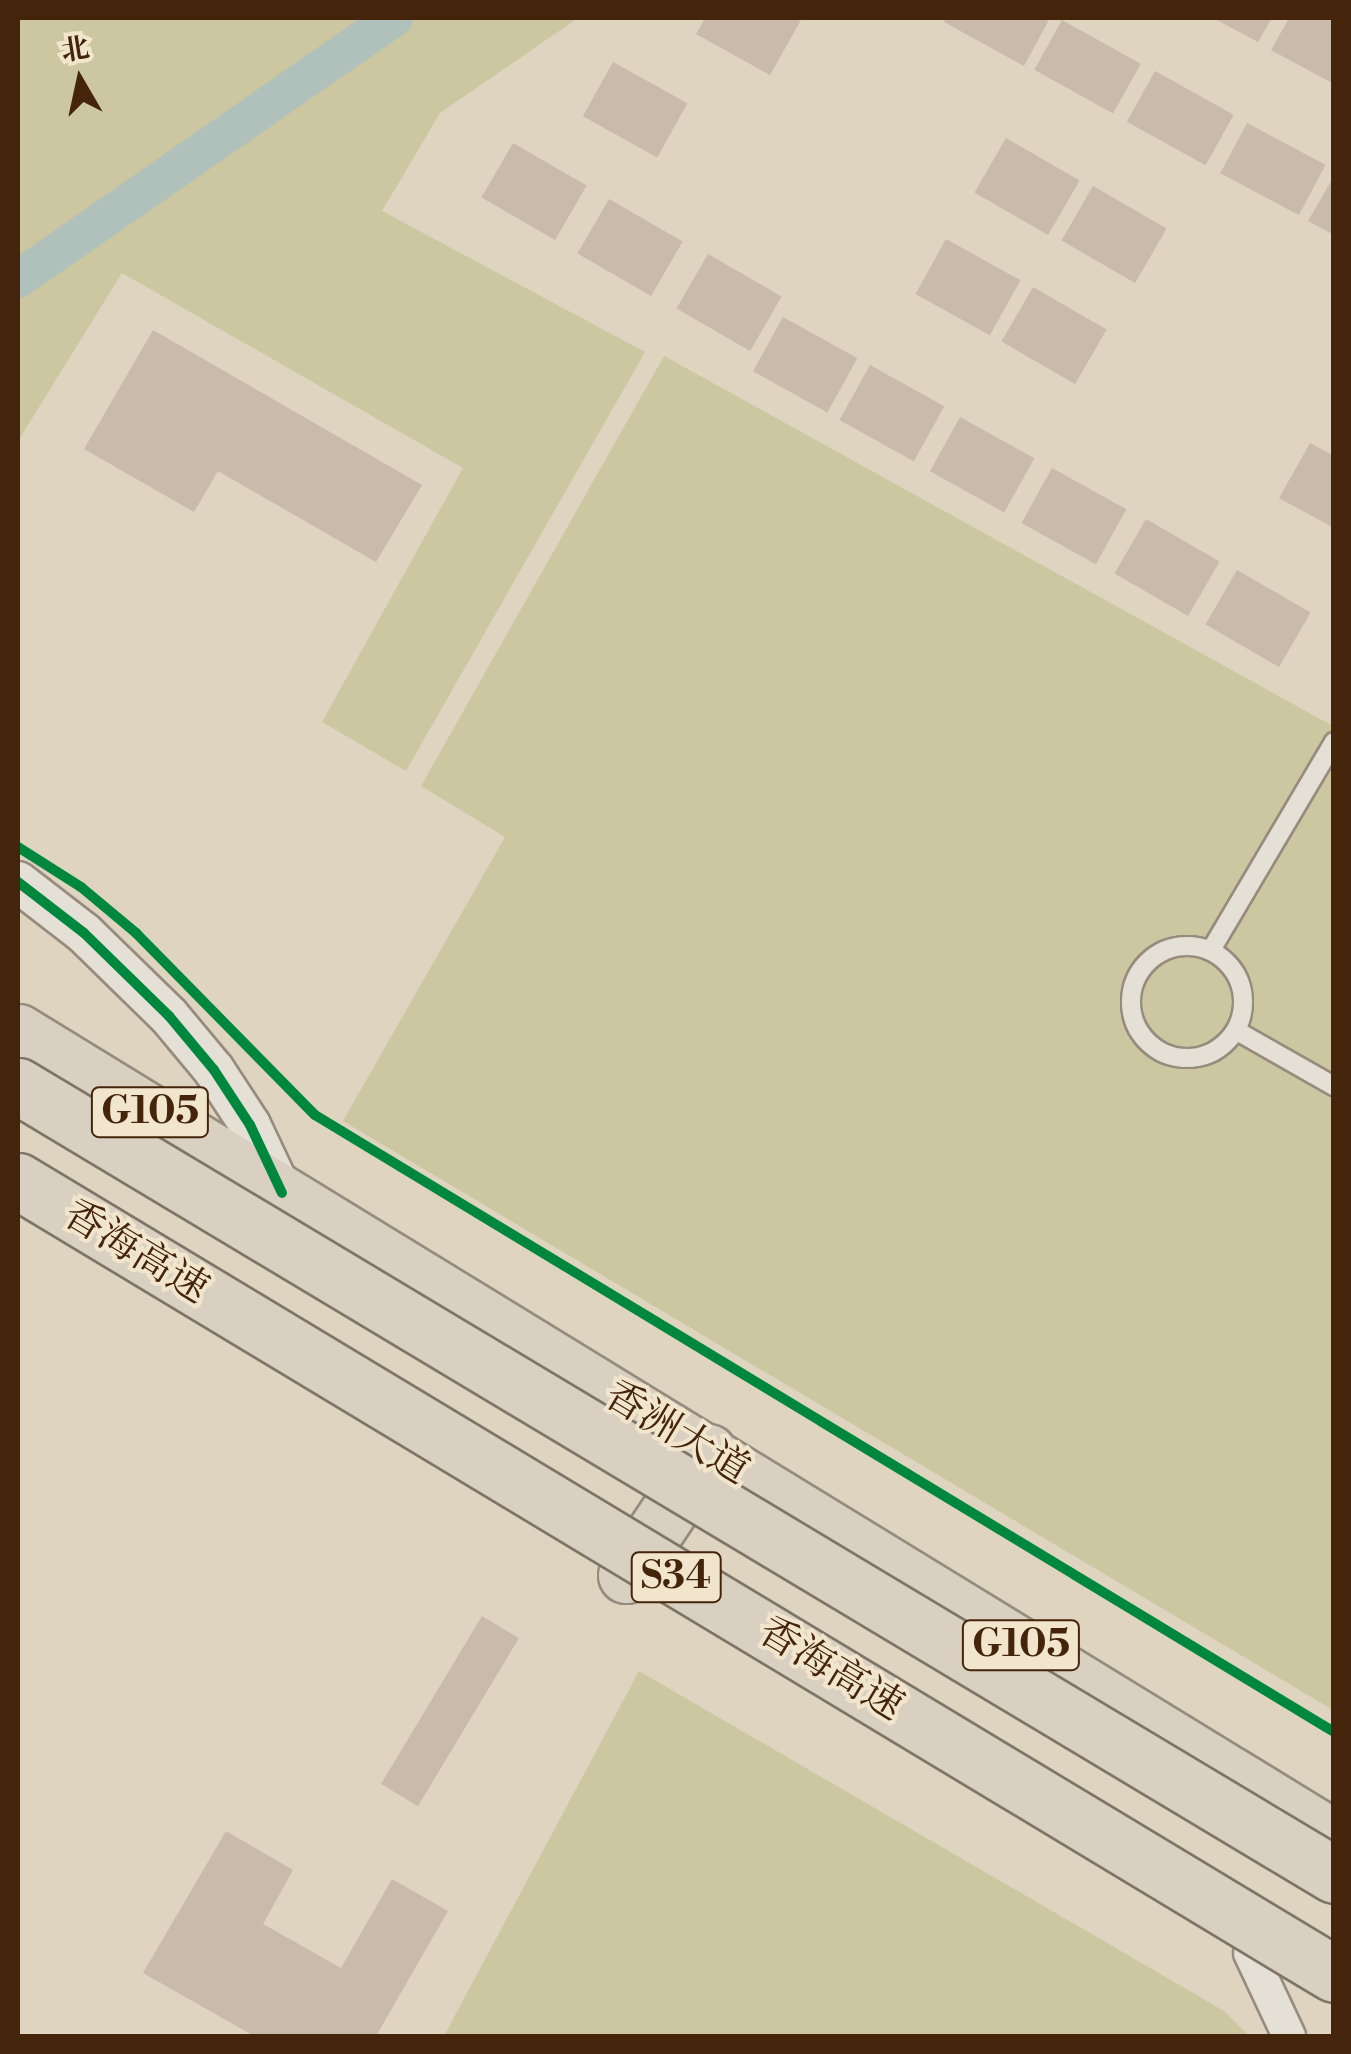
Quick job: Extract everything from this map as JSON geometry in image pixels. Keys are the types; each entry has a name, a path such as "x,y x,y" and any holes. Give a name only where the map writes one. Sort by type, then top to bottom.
{"highway":[{"name":"香洲大道","path":"18,1032 1334,1838"},
{"name":"香海高速","path":"18,1086 1334,1875"},
{"name":"香海高速","path":"18,1181 1334,1974"},
{"path":"18,1204 1250,1953 1334,2000"},
{"path":"626,1575 708,1452"}],"street":[{"path":"18,882 125,970 192,1043 250,1125 282,1192"},
{"path":"1250,1953 1289,2036"}],"lane":[{"path":"1211,950 1334,742"},
{"path":"1193,946 1211,950 1238,976 1244,994 1237,1031 1208,1056 1188,1059 1152,1046 1133,1017 1135,981 1158,954 1193,946"},
{"path":"1237,1031 1334,1086"}],"shaded area":[{"path":"18,18 578,18 440,113 382,211 645,352 406,771 322,722 463,468 122,273 18,441"},
{"path":"664,356 1333,726 1333,1710 343,1121 505,837 421,786"},
{"path":"639,1671 1224,2011 1249,2036 444,2036"}],"building":[{"path":"705,18 801,20 770,75 696,34"},
{"path":"947,18 1050,18 1024,66 944,22"},
{"path":"1213,18 1272,18 1258,42"},
{"path":"1289,18 1334,19 1334,84 1271,50"},
{"path":"1062,20 1141,64 1113,113 1034,70"},
{"path":"613,62 687,103 657,157 583,116"},
{"path":"1155,71 1234,115 1206,165 1127,122"},
{"path":"1247,123 1326,165 1299,215 1220,173"},
{"path":"1006,138 1080,180 1048,235 974,193"},
{"path":"513,143 587,186 555,240 482,198"},
{"path":"1334,176 1334,235 1308,221"},
{"path":"1093,186 1167,228 1135,283 1062,241"},
{"path":"609,199 683,242 651,296 578,254"},
{"path":"946,239 1020,280 990,335 915,294"},
{"path":"708,254 782,296 750,351 676,309"},
{"path":"1033,287 1107,330 1075,384 1002,342"},
{"path":"783,317 857,358 827,412 753,371"},
{"path":"153,330 422,485 376,562 218,471 194,512 84,449"},
{"path":"870,365 944,406 914,461 839,420"},
{"path":"960,417 1034,458 1004,512 930,471"},
{"path":"1310,443 1334,456 1334,528 1279,498"},
{"path":"1052,468 1126,509 1096,564 1021,523"},
{"path":"1146,519 1220,562 1188,616 1114,574"},
{"path":"1237,570 1311,612 1279,667 1206,625"},
{"path":"482,1616 519,1638 418,1806 381,1784"},
{"path":"226,1831 293,1870 263,1924 341,1968 392,1879 448,1911 376,2036 254,2036 143,1973"}],"waterway":[{"path":"18,279 394,18"}],"cycle path":[{"path":"18,847 81,887 136,933 315,1115 1334,1732"},
{"path":"18,882 84,933 169,1016 214,1070 250,1125 282,1193"}]}
